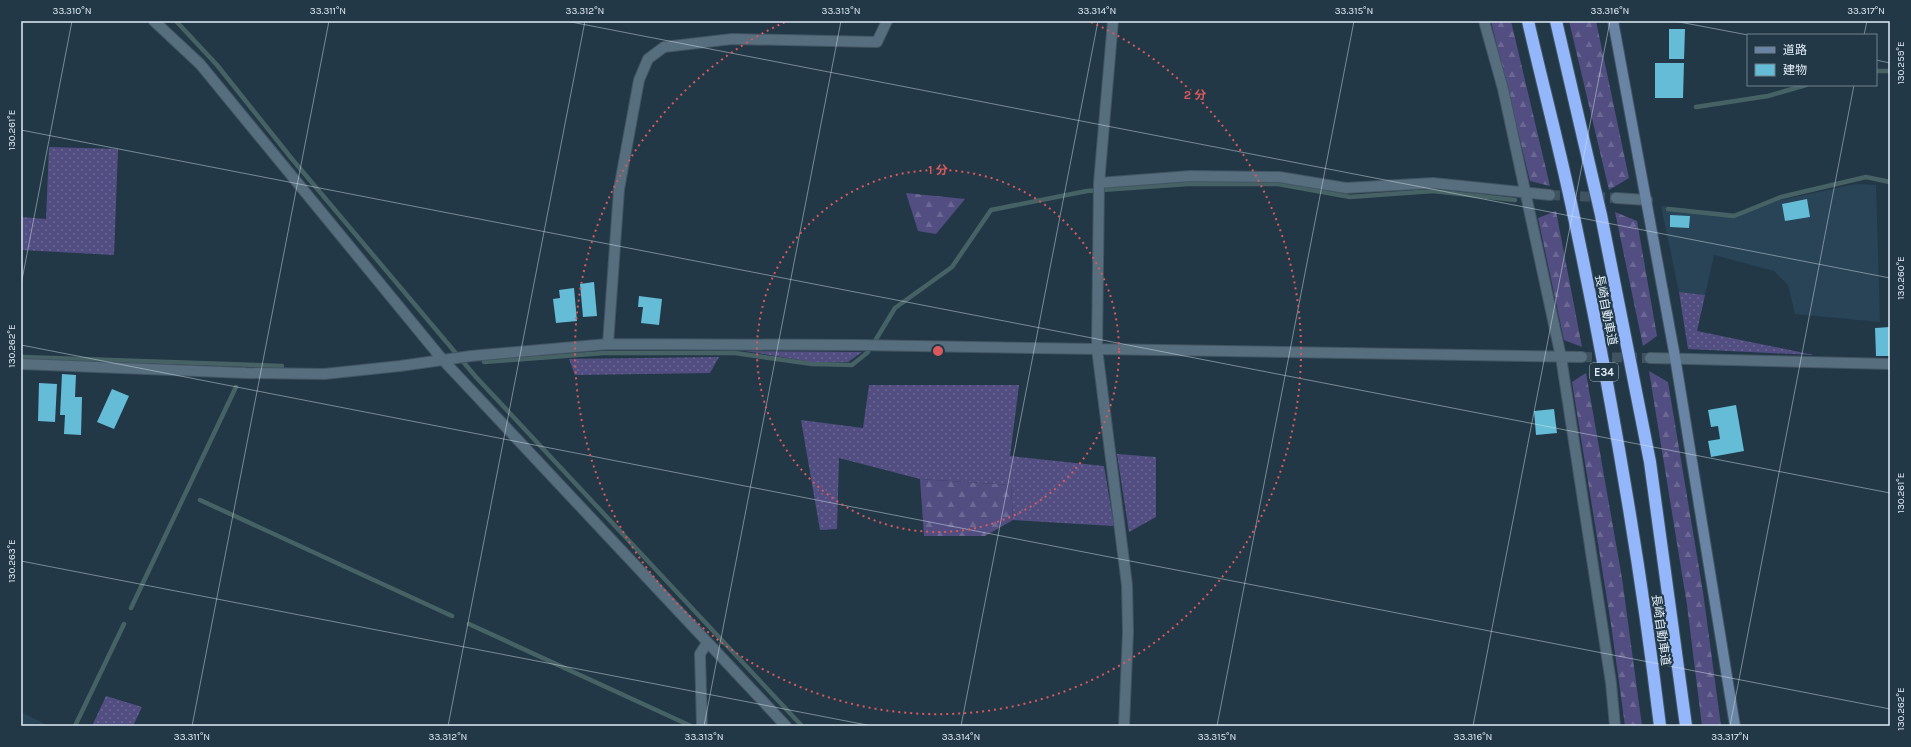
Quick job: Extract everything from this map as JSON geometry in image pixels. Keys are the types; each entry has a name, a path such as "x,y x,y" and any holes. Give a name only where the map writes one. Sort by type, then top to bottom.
{"highway":[{"name":"長崎自動車道","path":"1528,21 1571,203 1607,386 1648,631 1660,726"},
{"name":"長崎自動車道","path":"1556,21 1600,215 1650,462 1686,726"}],"street":[{"path":"154,21 200,64 442,360 786,726"},
{"path":"608,344 619,189 639,80 648,59 664,47 732,39 877,42 887,21"},
{"path":"1113,21 1098,183 1097,349 1127,584 1128,632 1124,726"},
{"path":"1484,21 1503,89 1561,357 1611,683 1615,726"},
{"path":"1613,21 1675,357 1735,726"},
{"path":"1098,183 1190,176 1279,177 1346,188 1433,183 1550,195"},
{"path":"1616,198 1646,200"},
{"path":"21,364 246,373 324,374 400,366 471,356 608,344 1097,349 1582,357"},
{"path":"1650,358 1675,357 1826,364 1890,364"},
{"path":"702,726 700,654 707,643"}],"shaded area":[{"path":"1856,184 1876,185 1880,322 1795,314 1788,285 1774,271 1714,255 1705,295 1679,292 1661,206 1733,213 1781,200"},
{"path":"21,712 49,726 21,726"}],"green space":[{"path":"1491,21 1511,21 1550,186 1530,181"},
{"path":"1569,21 1596,21 1629,178 1609,190"},
{"path":"49,147 118,149 114,255 21,250 21,217 46,219"},
{"path":"906,193 965,199 936,234 918,231"},
{"path":"1556,211 1582,347 1564,340 1538,218"},
{"path":"1615,212 1637,221 1657,336 1643,346"},
{"path":"1679,292 1705,295 1697,331 1814,355 1688,349"},
{"path":"745,351 862,352 848,362 812,362"},
{"path":"719,357 710,373 575,375 569,359"},
{"path":"1649,371 1668,382 1703,592 1721,726 1702,726 1687,605"},
{"path":"1586,373 1622,578 1642,726 1625,726 1611,624 1572,382"},
{"path":"869,385 1019,385 1010,456 1104,466 1114,526 1013,520 1011,485 920,479 839,458 837,529 820,530 801,420 863,428"},
{"path":"1117,454 1156,457 1156,517 1129,532"},
{"path":"920,479 1011,485 1013,520 985,536 924,536"},
{"path":"106,696 142,707 133,726 92,726"}],"building":[{"path":"1669,29 1685,29 1684,59 1669,59"},
{"path":"1655,63 1684,63 1683,98 1655,98"},
{"path":"1807,199 1810,217 1785,221 1782,204"},
{"path":"1670,215 1690,216 1689,228 1670,227"},
{"path":"594,282 597,316 583,317 580,284"},
{"path":"574,288 577,321 556,323 553,299 560,298 559,290"},
{"path":"639,296 662,299 659,325 641,323 643,307 638,307"},
{"path":"1890,327 1890,356 1876,356 1875,328"},
{"path":"62,374 76,375 75,397 82,397 81,435 64,434 65,415 60,415"},
{"path":"39,383 57,384 55,422 38,421"},
{"path":"112,389 129,396 114,429 97,422"},
{"path":"1736,405 1744,451 1711,457 1708,441 1720,439 1718,426 1711,427 1708,410"},
{"path":"1554,409 1557,433 1536,435 1534,411"}],"waterway":[{"path":"176,21 217,65 292,159 476,377 802,726"},
{"path":"1877,71 1890,71"},
{"path":"1696,107 1768,96 1803,86"},
{"path":"1668,209 1734,216 1781,197 1866,177 1890,182"},
{"path":"875,341 895,308 952,267 991,210 1087,191 1188,184 1278,184 1350,197 1433,191 1515,200"},
{"path":"484,362 604,353 735,353 812,364 852,365 868,352"},
{"path":"23,357 282,366"},
{"path":"131,608 236,387"},
{"path":"200,500 452,616"},
{"path":"75,726 124,624"},
{"path":"469,624 691,726"}],"tunnel":[{"path":"1550,195 1616,198"},
{"path":"1582,357 1650,358"}]}
